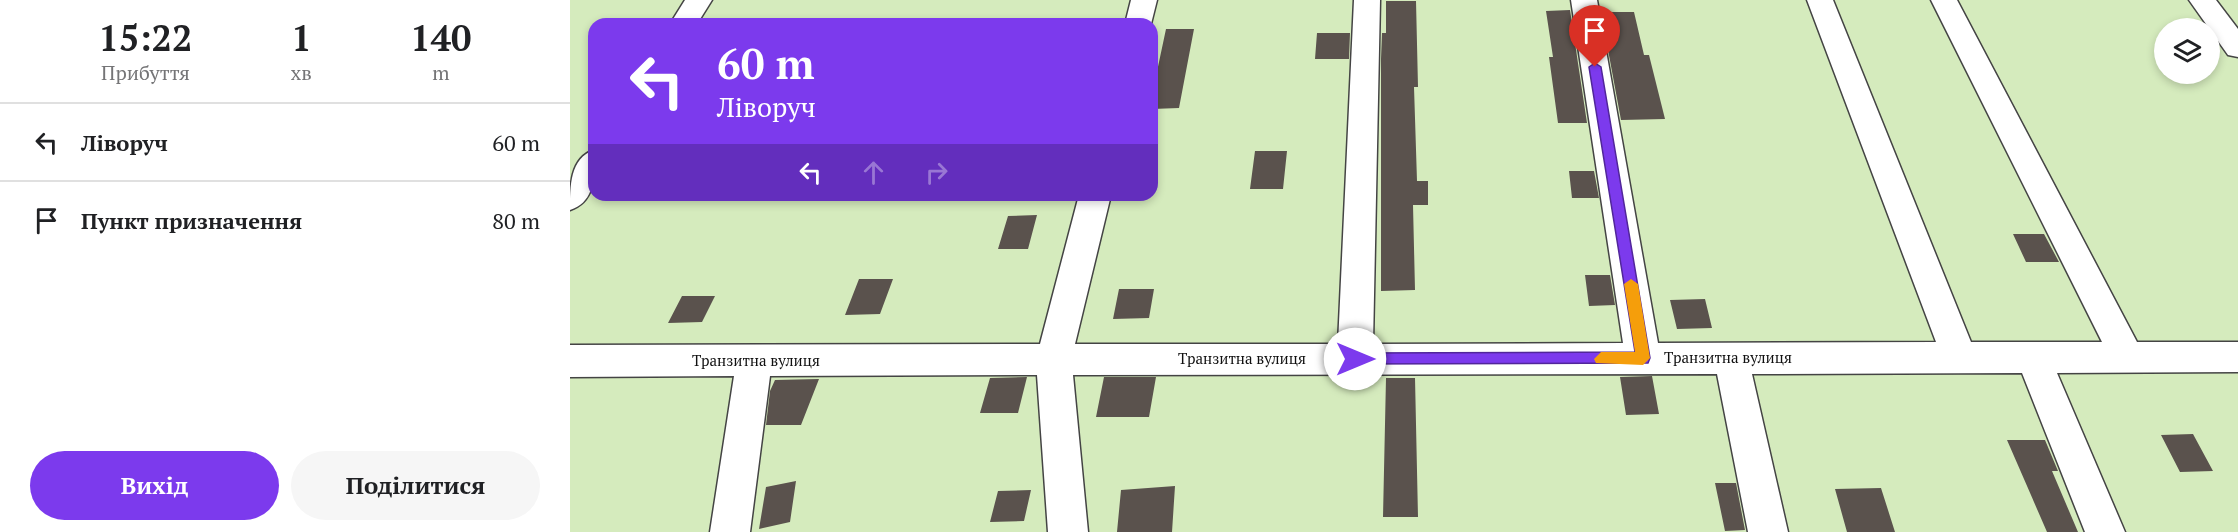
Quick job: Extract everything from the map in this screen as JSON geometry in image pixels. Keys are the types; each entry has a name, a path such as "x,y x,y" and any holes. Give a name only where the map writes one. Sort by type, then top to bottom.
{"street":[{"path":"687,18 699,0"},
{"path":"1140,18 1144,0"},
{"path":"1355,359 1367,0"},
{"path":"1584,0 1643,358"},
{"path":"1820,0 1960,358"},
{"path":"1944,0 2127,357"},
{"path":"2202,0 2238,48"},
{"path":"570,198 588,170"},
{"path":"1068,532 1054,360 1094,201"},
{"path":"2033,357 2105,532"},
{"name":"Транзитна вулиця","path":"570,361 2238,357"},
{"path":"1731,358 1768,532"},
{"path":"730,532 754,361"}],"green space":[{"path":"570,0 2238,0 2238,532 570,532"}],"building":[{"path":"1386,1 1416,1 1418,87 1414,87 1417,181 1428,181 1428,205 1413,205 1415,290 1381,291 1381,59 1382,33 1386,33"},
{"path":"1570,10 1587,123 1558,123 1549,57 1553,57 1546,11"},
{"path":"1601,12 1634,12 1644,55 1649,55 1665,119 1621,120"},
{"path":"1166,29 1194,29 1179,108 1158,109 1158,67"},
{"path":"1317,33 1350,33 1349,59 1315,59"},
{"path":"1255,151 1287,151 1283,189 1250,189"},
{"path":"1569,171 1594,171 1599,198 1572,198"},
{"path":"1037,215 1028,249 998,249 1008,216"},
{"path":"2013,234 2044,234 2059,262 2026,262"},
{"path":"1585,275 1610,275 1615,305 1589,306"},
{"path":"859,279 893,279 880,314 845,315"},
{"path":"1119,289 1154,289 1149,318 1113,319"},
{"path":"682,296 715,296 702,322 668,323"},
{"path":"1705,299 1712,328 1677,329 1670,300"},
{"path":"1652,376 1659,414 1626,415 1620,377"},
{"path":"1027,377 1018,413 980,413 990,378"},
{"path":"1104,377 1156,377 1149,417 1096,417"},
{"path":"1386,378 1415,378 1418,517 1383,517"},
{"path":"819,379 801,425 766,425 770,391 775,380"},
{"path":"2193,434 2213,471 2180,472 2161,435"},
{"path":"2007,440 2045,440 2058,471 2052,471 2078,532 2047,532"},
{"path":"796,481 790,522 759,529 766,487"},
{"path":"1715,483 1736,483 1745,530 1725,531"},
{"path":"1175,486 1172,532 1117,532 1121,490"},
{"path":"1881,488 1895,532 1847,532 1835,489"},
{"path":"1031,490 1024,521 990,522 998,491"}],"slow traffic":[{"path":"1601,359 1643,358 1631,284"}],"route":[{"path":"1355,359 1643,358 1595,67"}]}
